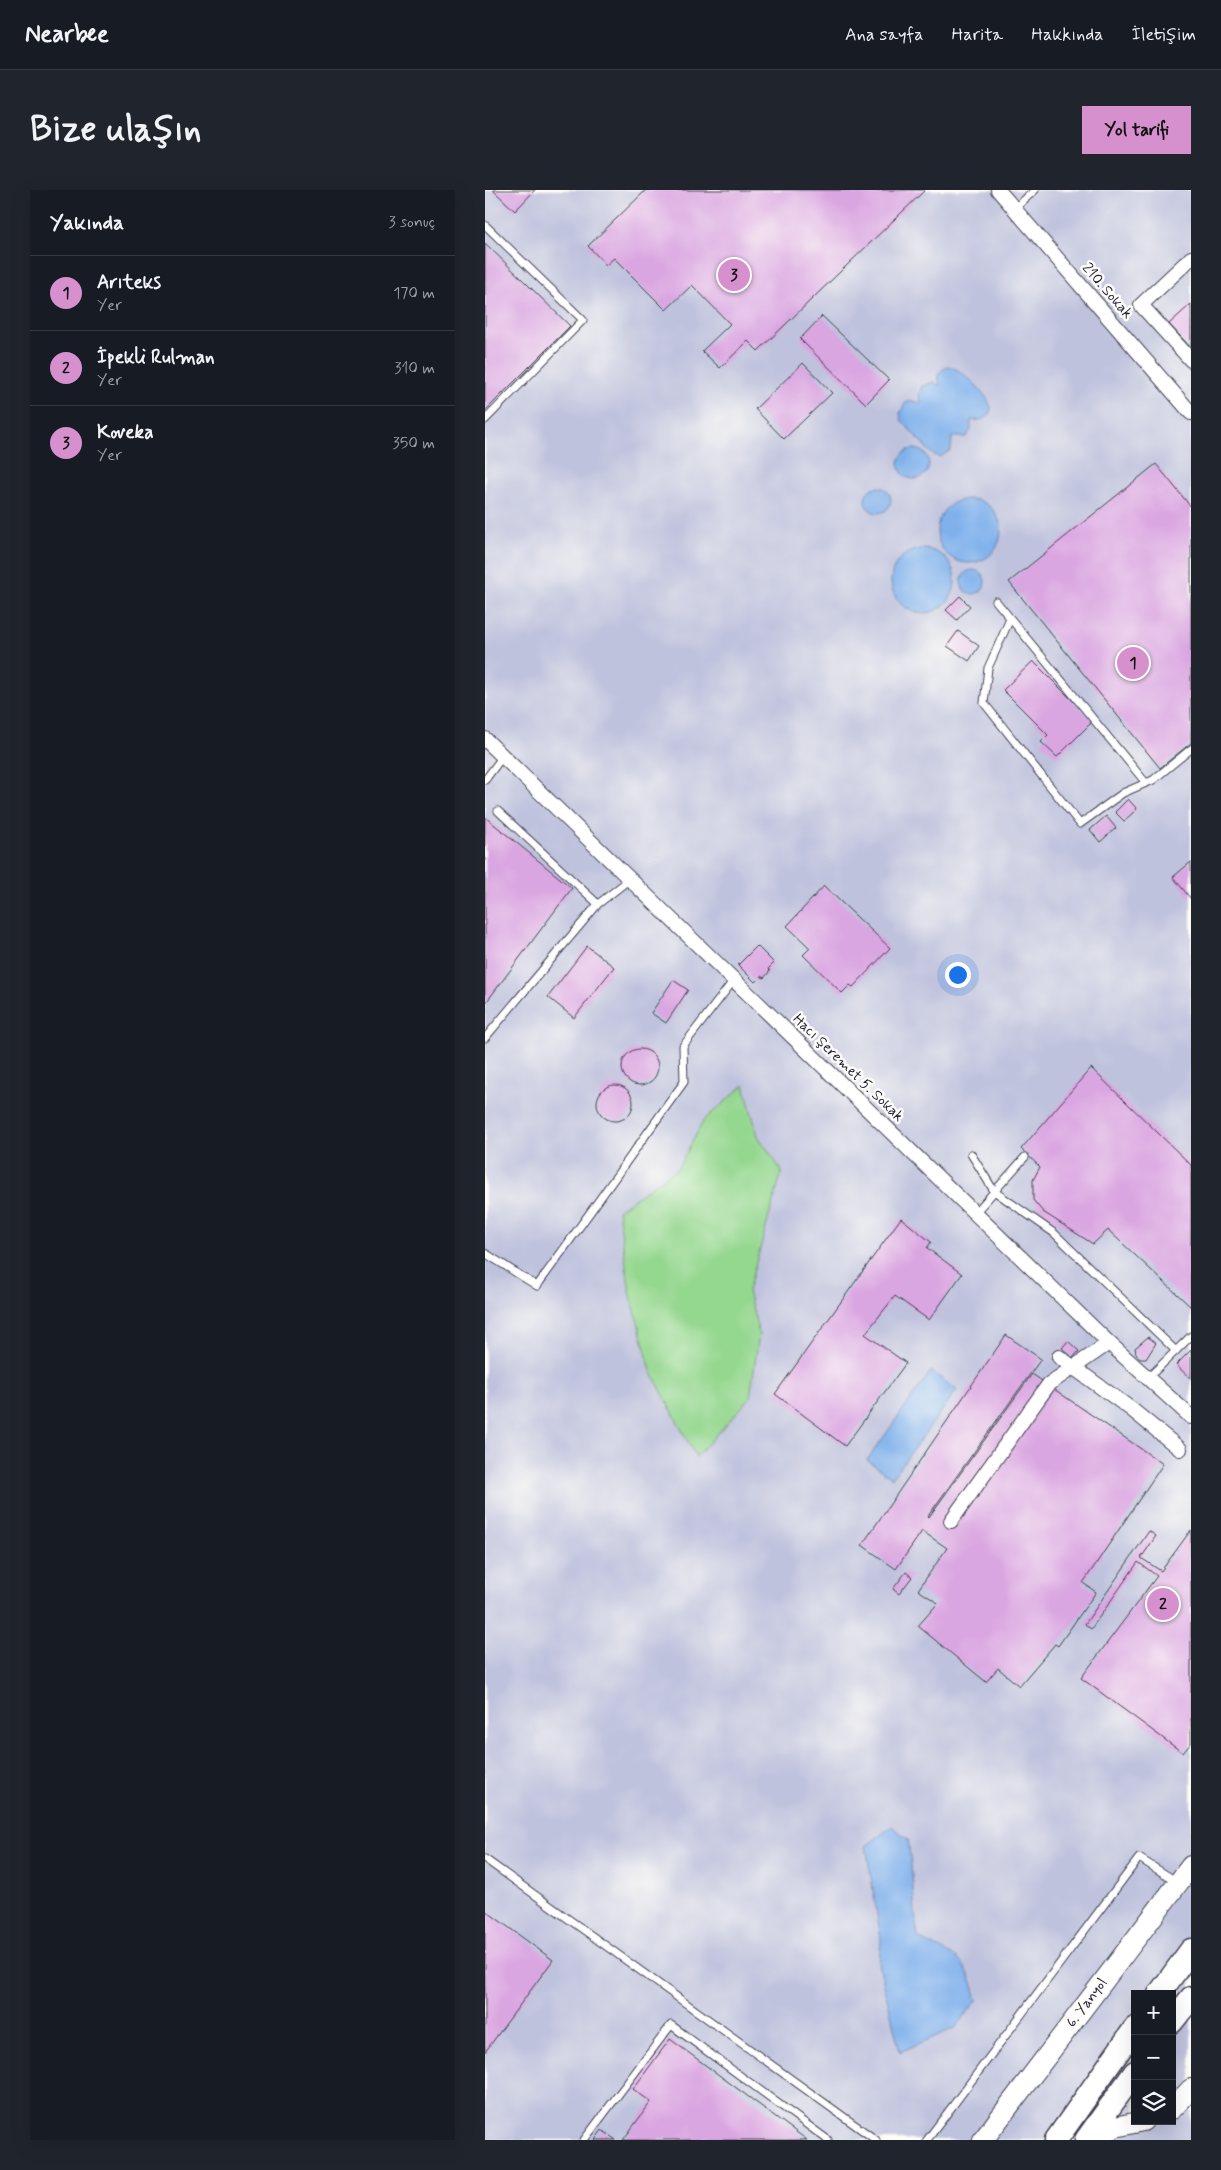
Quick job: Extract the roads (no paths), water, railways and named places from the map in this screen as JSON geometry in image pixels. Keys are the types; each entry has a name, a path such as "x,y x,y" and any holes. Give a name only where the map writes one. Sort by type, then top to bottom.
{"main road":[{"name":"6. Yanyol","path":"983,2140 1191,1866"},
{"path":"1162,1990 1191,1950"},
{"path":"1176,2017 1191,1998"},
{"path":"1056,2140 1131,2034"},
{"path":"1087,2140 1131,2078"},
{"path":"1176,2104 1191,2089"},
{"path":"1093,2140 1115,2127 1131,2124"}],"street":[{"name":"210. Sokak","path":"998,190 1191,413"},
{"path":"1191,258 1141,305 1191,360"},
{"name":"Hacı Şeremet 5. Sokak","path":"485,739 1109,1343 1191,1417"},
{"path":"951,1522 1049,1384 1109,1343"},
{"path":"1059,1357 1180,1449"}],"lane":[{"path":"1014,208 1035,190"},
{"path":"485,225 583,320 485,420"},
{"path":"997,601 1146,783"},
{"path":"1010,619 988,668 984,703 1080,824 1123,793 1153,780 1191,749"},
{"path":"485,780 503,756"},
{"path":"498,811 598,904"},
{"path":"485,1038 598,904 630,879"},
{"path":"485,1253 537,1286 684,1082 683,1046 734,980"},
{"path":"971,1154 994,1191 1053,1233 1176,1351"},
{"path":"975,1213 1025,1157"},
{"path":"1148,1378 1191,1336"},
{"path":"927,2140 1139,1858 1179,1882"},
{"path":"485,1859 877,2140"},
{"path":"584,2140 671,2025 828,2140"}],"water":[{"path":"947,366 953,367 966,376 986,397 991,409 988,416 984,419 971,420 971,430 966,437 952,437 951,450 940,457 932,454 901,420 900,413 906,402 914,401 921,404 919,394 922,386 933,382 940,386 938,374"},
{"path":"914,449 925,453 929,464 925,475 914,479 903,475 899,464 903,453"},
{"path":"878,487 887,491 891,500 887,509 878,513 869,509 865,500 869,491"},
{"path":"969,499 987,504 992,508 996,513 1001,531 996,549 992,554 987,558 969,563 951,558 946,554 942,549 937,531 942,513 946,508 951,504"},
{"path":"917,549 929,549 946,558 953,569 955,581 953,593 946,604 929,613 917,613 905,608 896,599 891,587 891,575 896,563 905,554"},
{"path":"973,570 978,571 984,577 984,587 978,593 973,594 968,593 962,587 961,582 962,577 968,571"},
{"path":"931,1371 957,1390 892,1478 867,1460"},
{"path":"892,1826 908,1839 918,1938 958,1959 968,1974 977,2000 955,2028 900,2052 879,1964 881,1939 866,1846"}],"place":[{"name":"Koveka","path":"734,275"},
{"name":"Arıteks","path":"1133,663"},
{"name":"İpekli Rulman","path":"1163,1604"}]}
